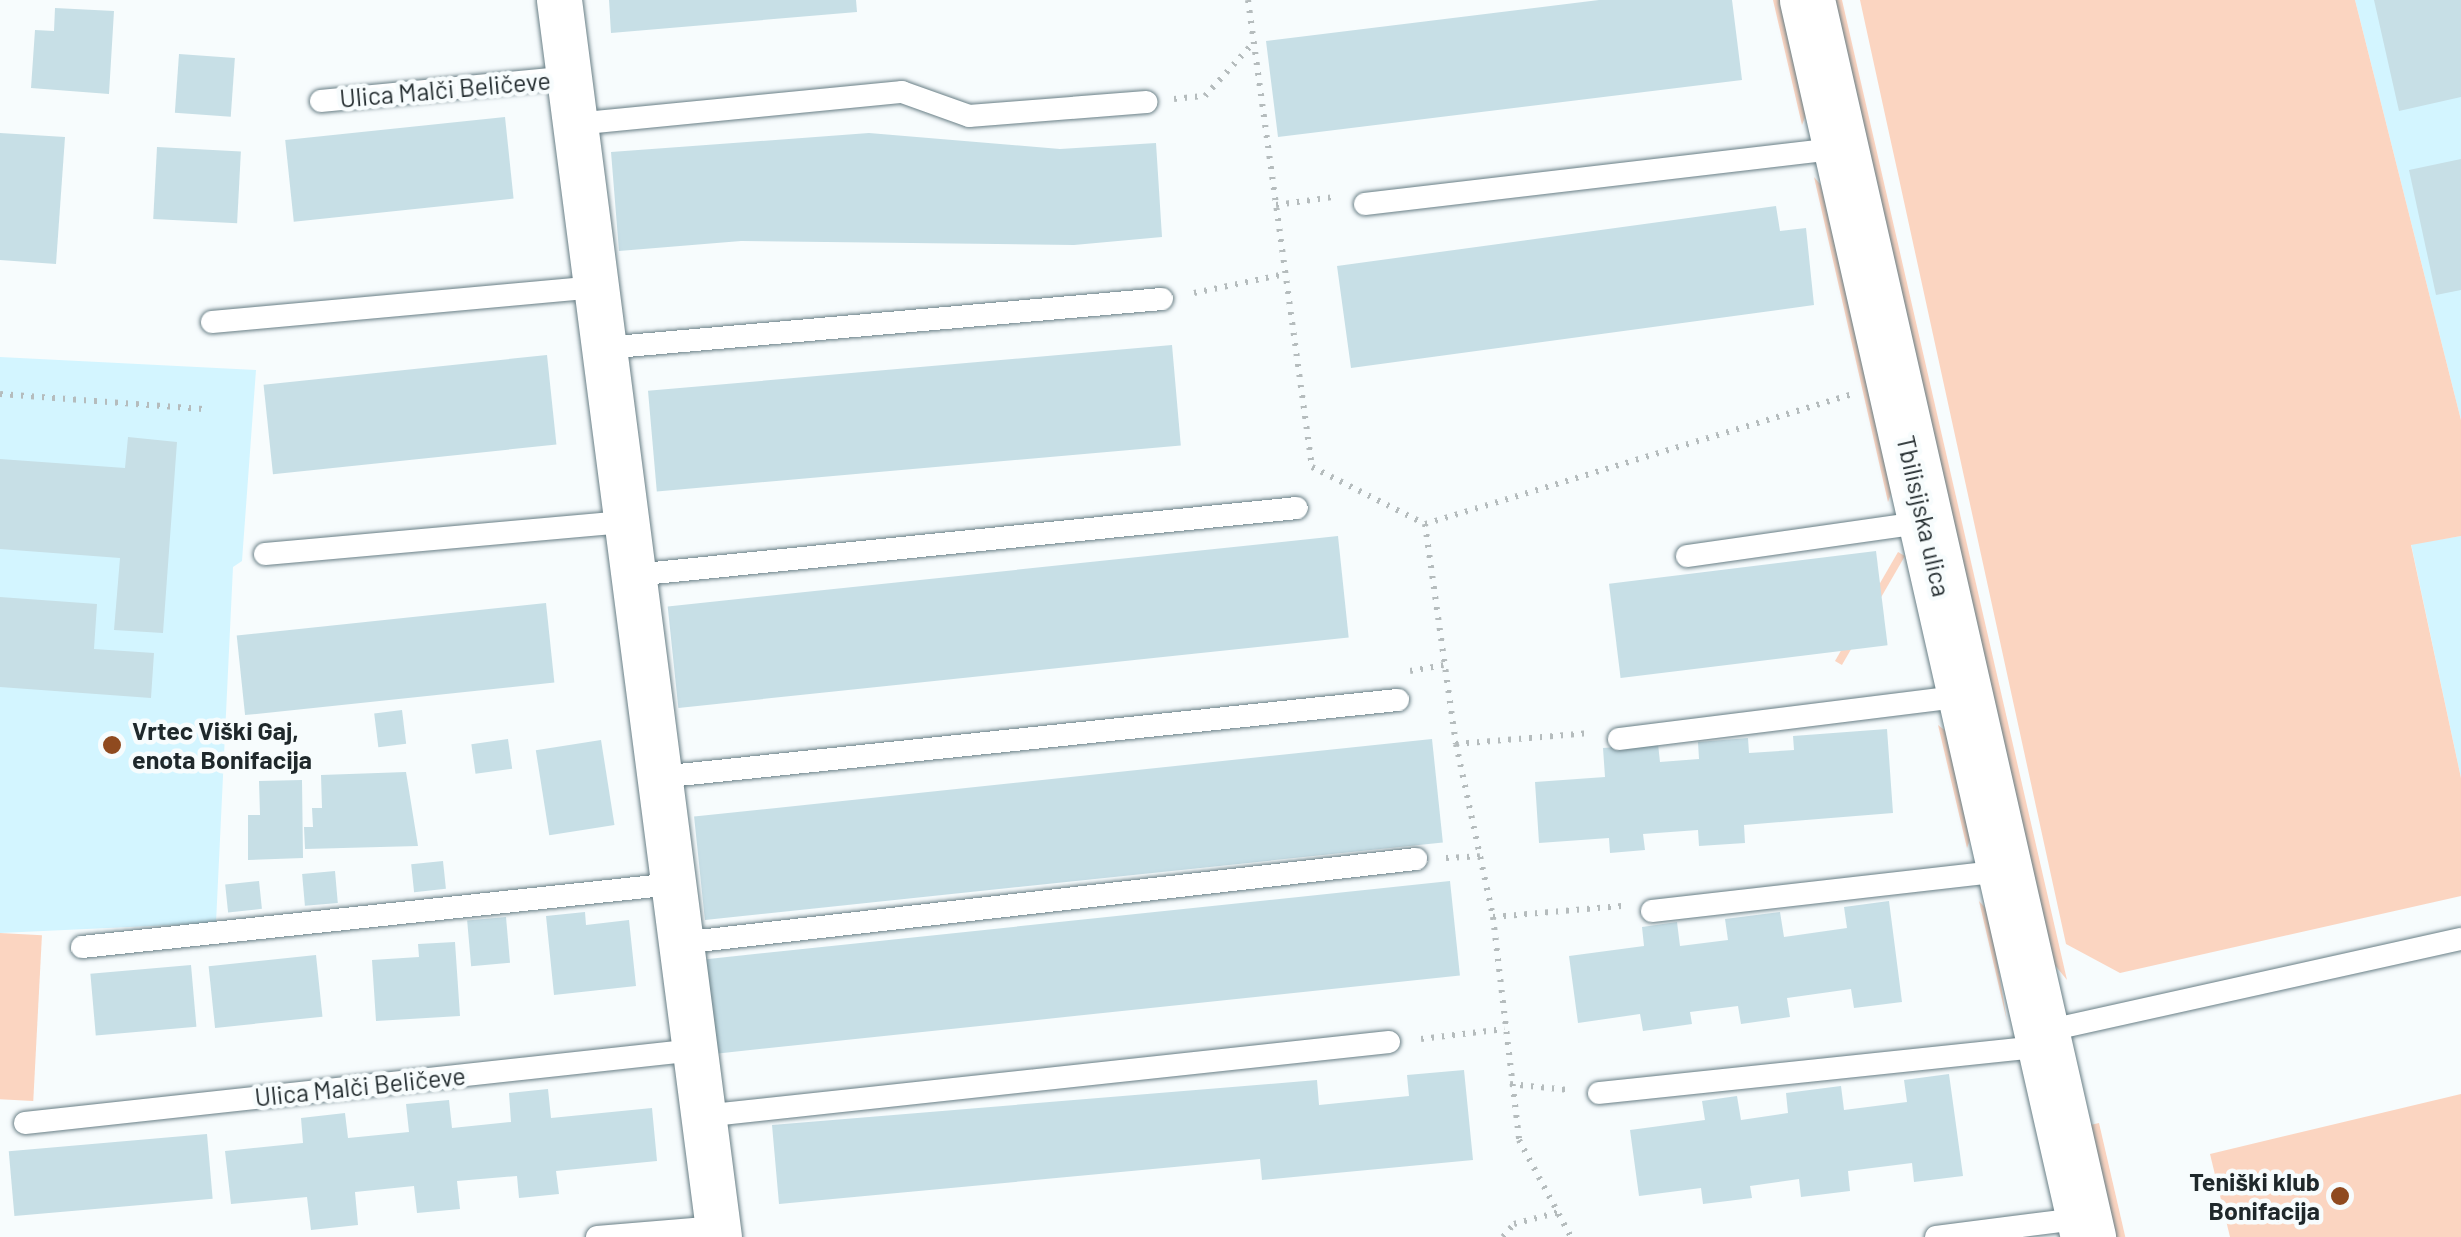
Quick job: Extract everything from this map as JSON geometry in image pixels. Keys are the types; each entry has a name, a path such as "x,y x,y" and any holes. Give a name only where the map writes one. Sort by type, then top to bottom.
{"street":[{"name":"Ulica Malči Beličeve","path":"559,0 718,1232"},
{"name":"Tbilisijska ulica","path":"1806,0 2086,1228"}],"lane":[{"name":"Ulica Malči Beličeve","path":"321,101 569,77"},
{"path":"575,124 902,92 968,116 1146,102"},
{"path":"1365,204 1841,148"},
{"path":"212,322 596,287"},
{"path":"604,348 1162,300"},
{"path":"634,575 1297,508"},
{"path":"265,554 627,522"},
{"path":"1687,556 1926,522"},
{"path":"1619,739 1965,696"},
{"path":"660,777 1398,700"},
{"path":"681,943 1416,859"},
{"path":"1652,911 2004,871"},
{"path":"82,948 673,884"},
{"path":"1599,1093 2043,1039 2461,939"},
{"path":"703,1116 1390,1042"},
{"name":"Ulica Malči Beličeve","path":"26,1122 695,1050"},
{"path":"1936,1237 2086,1228"},
{"name":"Ulica Malči Beličeve","path":"597,1237 718,1232"}],"path":[{"path":"1248,0 1312,468 1425,524 1856,394"},
{"path":"1146,102 1204,96 1254,42"},
{"path":"1276,205 1342,196 1365,204"},
{"path":"1162,300 1286,274"},
{"path":"0,394 206,408"},
{"path":"1425,524 1456,744 1494,917 1519,1140 1571,1237"},
{"path":"1456,744 1603,732 1619,739"},
{"path":"1494,917 1636,904 1652,911"},
{"path":"1390,1042 1504,1029"},
{"path":"1510,1084 1599,1093"},
{"path":"1504,1237 1514,1224 1559,1212"}],"shaded area":[{"path":"1773,0 1784,0 1807,112 1802,125"},
{"path":"1830,0 1842,0 2067,980 2054,964"},
{"path":"1860,0 2355,0 2461,420 2461,536 2411,545 2461,778 2461,896 2120,973 2066,944"},
{"path":"2355,0 2461,0 2461,420"},
{"path":"1814,177 1821,185 1892,491 1888,502"},
{"name":"Vrtec Viški Gaj, enota Bonifacija","path":"0,357 256,370 242,561 233,567 216,923 0,933"},
{"path":"2461,536 2461,778 2411,544"},
{"path":"1898,552 1905,556 1842,665 1835,661"},
{"path":"1938,725 1947,732 1971,837 1967,848"},
{"path":"1979,901 1989,912 2007,1021"},
{"path":"0,933 42,935 33,1101 0,1099"},
{"name":"Teniški klub Bonifacija","path":"2461,1094 2461,1237 2230,1237 2210,1154"},
{"path":"2099,1123 2125,1237 2113,1237 2087,1126"}],"building":[{"path":"609,0 856,0 857,12 611,33"},
{"path":"1599,0 1732,0 1742,80 1278,137 1266,41"},
{"path":"2374,0 2461,0 2461,97 2399,111"},
{"path":"55,8 114,11 109,94 31,88 35,30 54,31"},
{"path":"179,54 235,58 231,117 175,113"},
{"path":"505,117 514,199 294,222 285,140"},
{"path":"0,133 65,137 56,264 0,260"},
{"path":"869,133 1060,149 1156,143 1162,237 1074,245 741,241 619,251 611,152"},
{"path":"157,147 241,151 237,223 153,219"},
{"path":"2461,159 2461,290 2436,295 2409,170"},
{"path":"1776,206 1780,231 1806,228 1814,305 1351,368 1337,266"},
{"path":"1172,345 1181,446 657,491 648,391"},
{"path":"547,355 556,445 273,474 264,385"},
{"path":"128,437 177,442 163,633 114,630 120,558 0,549 0,459 125,468"},
{"path":"1338,536 1349,637 678,708 668,606"},
{"path":"1876,551 1888,645 1621,678 1609,584"},
{"path":"0,597 97,604 94,649 154,653 151,698 0,687"},
{"path":"546,603 554,683 245,715 237,636"},
{"path":"402,710 406,744 378,747 374,713"},
{"path":"1887,729 1893,813 1744,825 1745,843 1699,846 1698,830 1643,834 1645,850 1610,853 1609,838 1539,843 1535,782 1605,777 1603,748 1658,744 1660,762 1699,759 1698,742 1748,738 1749,753 1794,750 1793,736"},
{"path":"508,739 512,769 476,774 471,744"},
{"path":"1432,739 1443,842 705,920 694,817"},
{"path":"601,740 614,825 549,835 536,750"},
{"path":"406,772 418,846 305,849 304,827 313,827 312,808 322,808 321,775"},
{"path":"302,780 303,858 248,860 248,815 260,815 259,781"},
{"path":"443,861 446,889 414,892 411,864"},
{"path":"335,871 338,903 305,906 302,874"},
{"path":"259,881 262,909 228,912 225,885"},
{"path":"1450,881 1460,975 716,1054 706,959"},
{"path":"1889,901 1902,1002 1854,1008 1851,989 1787,998 1790,1017 1741,1024 1738,1006 1690,1012 1692,1024 1643,1031 1640,1014 1578,1023 1569,956 1644,946 1642,927 1677,922 1680,946 1728,940 1725,919 1780,912 1784,937 1847,928 1844,907"},
{"path":"585,912 586,925 629,920 636,986 554,995 546,916"},
{"path":"506,917 510,963 471,966 467,920"},
{"path":"455,942 460,1016 376,1021 372,960 419,957 418,944"},
{"path":"316,955 322,1017 215,1028 209,966"},
{"path":"191,965 196,1027 96,1036 90,974"},
{"path":"1464,1070 1473,1160 1262,1180 1260,1159 779,1204 772,1125 1317,1080 1319,1105 1409,1096 1407,1075"},
{"path":"1949,1074 1963,1176 1914,1182 1912,1163 1848,1171 1850,1191 1801,1197 1799,1179 1750,1186 1752,1198 1703,1204 1701,1188 1639,1196 1630,1130 1705,1120 1702,1101 1737,1096 1741,1120 1788,1113 1786,1093 1841,1086 1844,1110 1907,1102 1904,1080"},
{"path":"548,1089 551,1118 652,1108 657,1161 556,1171 559,1194 519,1198 517,1176 457,1181 460,1209 417,1213 414,1186 355,1192 358,1225 311,1230 307,1197 231,1204 225,1151 303,1143 301,1118 345,1113 348,1138 409,1132 406,1104 449,1100 452,1128 511,1122 509,1093"},
{"path":"207,1134 213,1199 14,1216 9,1151"}],"place":[{"name":"Vrtec Viški Gaj, enota Bonifacija","path":"112,745"},
{"name":"Teniški klub Bonifacija","path":"2340,1196"}]}
